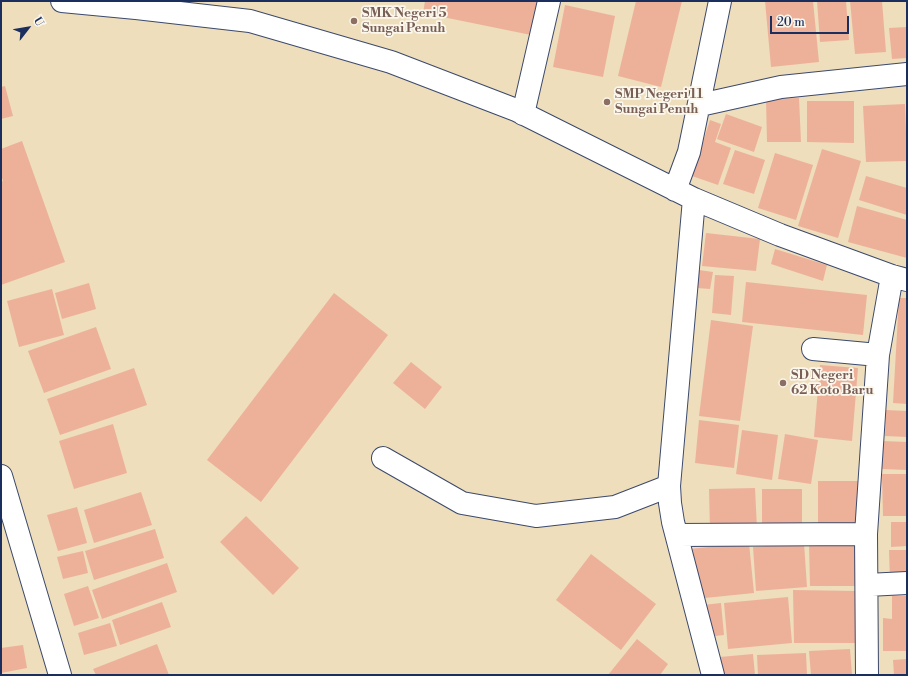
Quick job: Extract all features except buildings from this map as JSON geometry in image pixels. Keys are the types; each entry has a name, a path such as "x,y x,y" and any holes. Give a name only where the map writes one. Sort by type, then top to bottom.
{"main road":[{"path":"62,1 152,5 250,21 391,62 516,110 684,194 780,235 900,278 878,355 866,534 867,675"},
{"path":"523,114 549,1"},
{"path":"713,675 677,535 670,503 669,486 684,194 689,152 700,105 720,1"},
{"path":"700,105 781,87 907,74"},
{"path":"813,349 878,355"},
{"path":"383,458 462,503 536,516 615,507 669,486"},
{"path":"1,476 60,675"},
{"path":"677,535 866,534"},
{"path":"867,585 907,583"}],"place":[{"name":"SMK Negeri 5 Sungai Penuh","path":"354,21"},
{"name":"SMP Negeri 11 Sungai Penuh","path":"607,102"},
{"name":"SD Negeri 62 Koto Baru","path":"783,383"}]}
